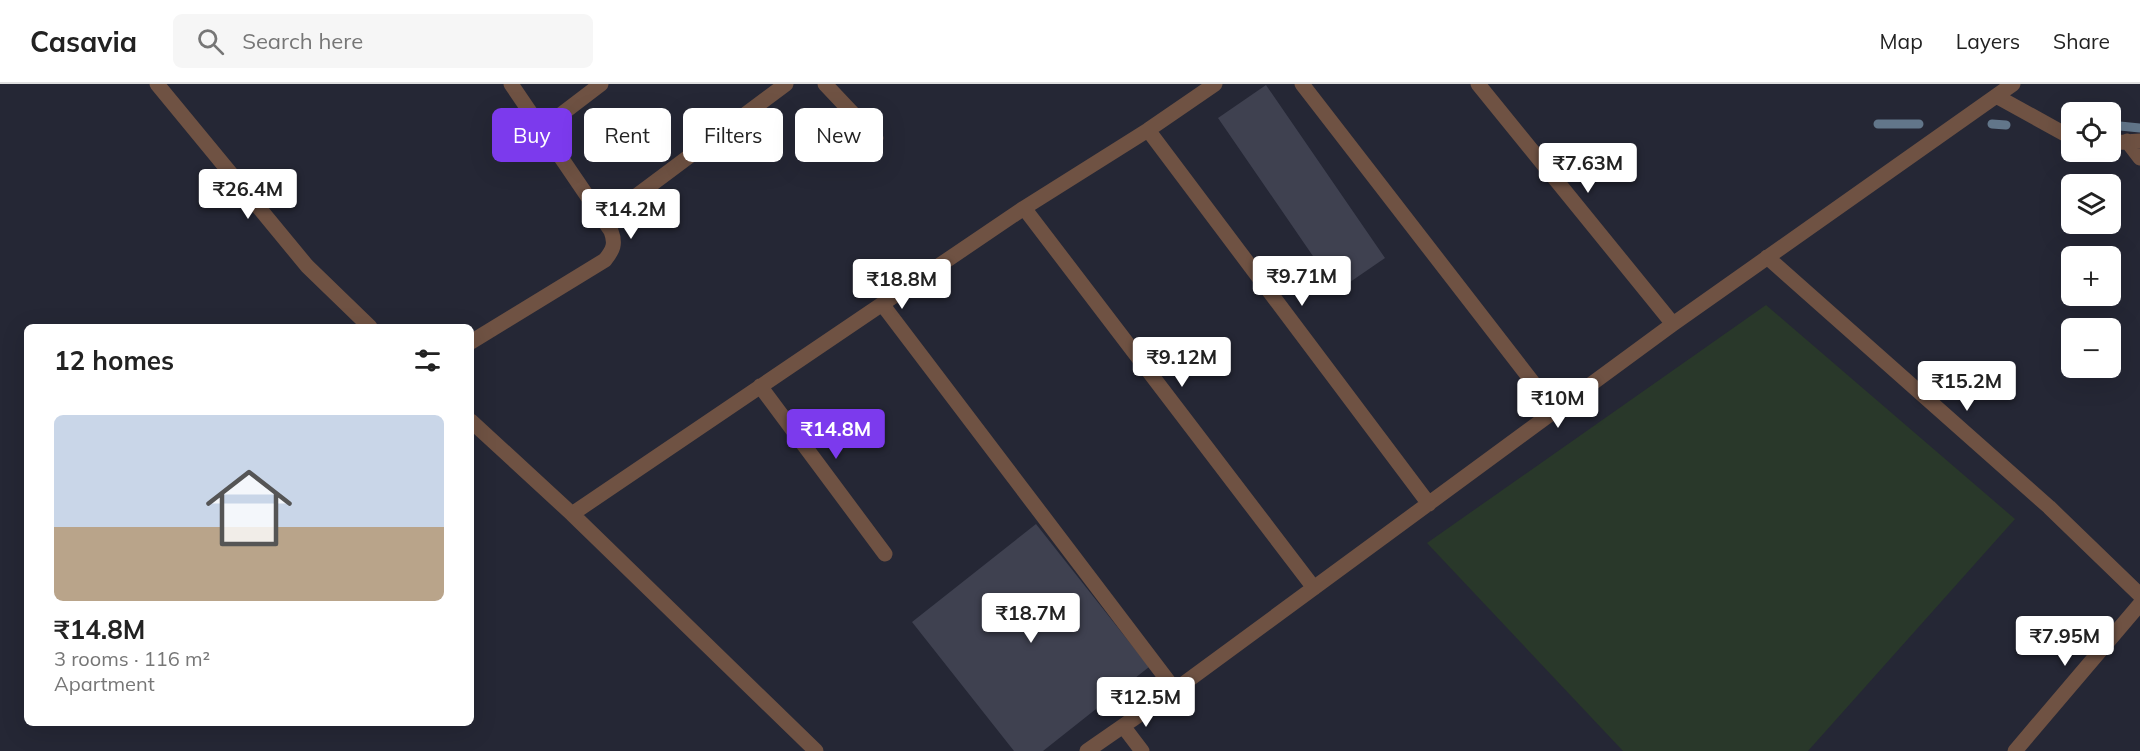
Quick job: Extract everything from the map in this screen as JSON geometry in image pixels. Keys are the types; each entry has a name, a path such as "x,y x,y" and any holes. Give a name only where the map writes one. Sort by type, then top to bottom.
{"street":[{"path":"157,84 307,266 367,324"},
{"path":"511,84 528,108"},
{"path":"570,108 601,84"},
{"path":"604,220 786,84"},
{"path":"825,84 848,108"},
{"path":"572,514 1024,208 1148,130 1215,84"},
{"path":"1302,84 1556,411"},
{"path":"1478,84 1672,324"},
{"path":"1087,751 1175,690 1672,324 2013,84"},
{"path":"1996,96 2061,132"},
{"path":"1148,130 1429,504"},
{"path":"2134,141 2140,158"},
{"path":"474,340 605,260 612,250 615,240 564,162"},
{"path":"1024,208 1314,588"},
{"path":"1767,257 2049,507 2140,595"},
{"path":"882,304 1175,690"},
{"path":"760,386 885,554"},
{"path":"474,424 572,514 816,751"},
{"path":"2015,751 2140,604"},
{"path":"1123,726 1142,751"}],"green space":[{"path":"1766,305 2015,519 1808,751 1623,751 1427,543"}],"building":[{"path":"1266,85 1385,258 1337,291 1218,118"},
{"path":"1036,524 1149,667 1043,751 1014,751 912,622"}],"waterway":[{"path":"1878,124 1919,124"},
{"path":"1992,124 2006,125"},
{"path":"2121,126 2140,128"}]}
